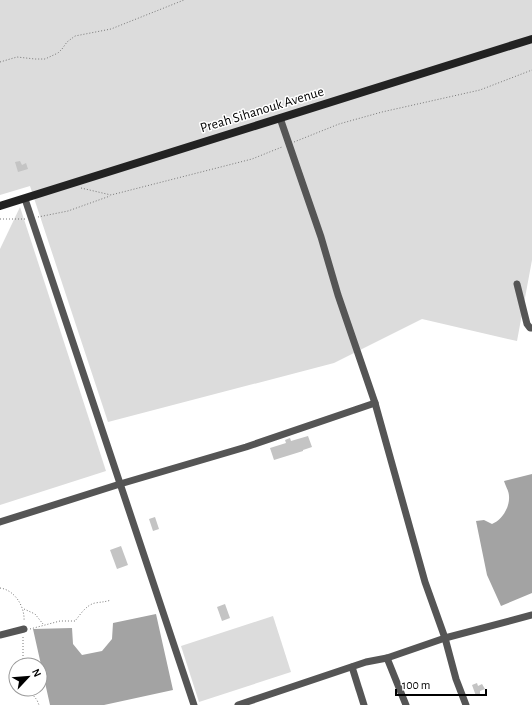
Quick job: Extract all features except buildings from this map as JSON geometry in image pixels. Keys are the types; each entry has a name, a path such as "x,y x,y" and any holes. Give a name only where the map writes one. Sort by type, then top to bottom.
{"street":[{"name":"Preah Sihanouk Avenue","path":"0,206 532,39"},
{"path":"280,118 321,237 340,302 375,403 425,582 445,638 456,679 466,705"},
{"path":"25,199 194,705"},
{"path":"517,284 527,324 530,328 532,328"},
{"path":"0,522 120,484 246,447 375,403"},
{"path":"238,705 445,638 532,615"},
{"path":"0,635 24,628"},
{"path":"387,658 406,705"},
{"path":"352,667 364,705"}],"path":[{"path":"0,62 17,57 45,59 58,53 67,42 75,36 110,29 184,0"},
{"path":"0,219 32,219 68,211 111,195 252,159 339,124 382,112 480,90 532,70"},
{"path":"69,185 111,195"},
{"path":"0,588 11,592 23,609 23,657"},
{"path":"24,628 35,628 60,621 75,621 94,603 103,603 111,600"},
{"path":"23,609 35,614 43,625"}],"shaded area":[{"path":"0,0 532,0 532,260 517,341 422,319 334,363 108,422 30,186 0,195"},
{"path":"20,207 106,471 0,505 0,249"},
{"path":"532,474 532,593 501,606 487,575 476,521 484,520 492,524 496,522 505,513 509,500 504,481"},
{"path":"156,614 173,690 104,705 50,705 48,696 48,657 39,657 33,629 72,628 73,644 82,655 102,651 112,639 113,623"},
{"path":"273,616 291,672 199,702 181,646"}]}
